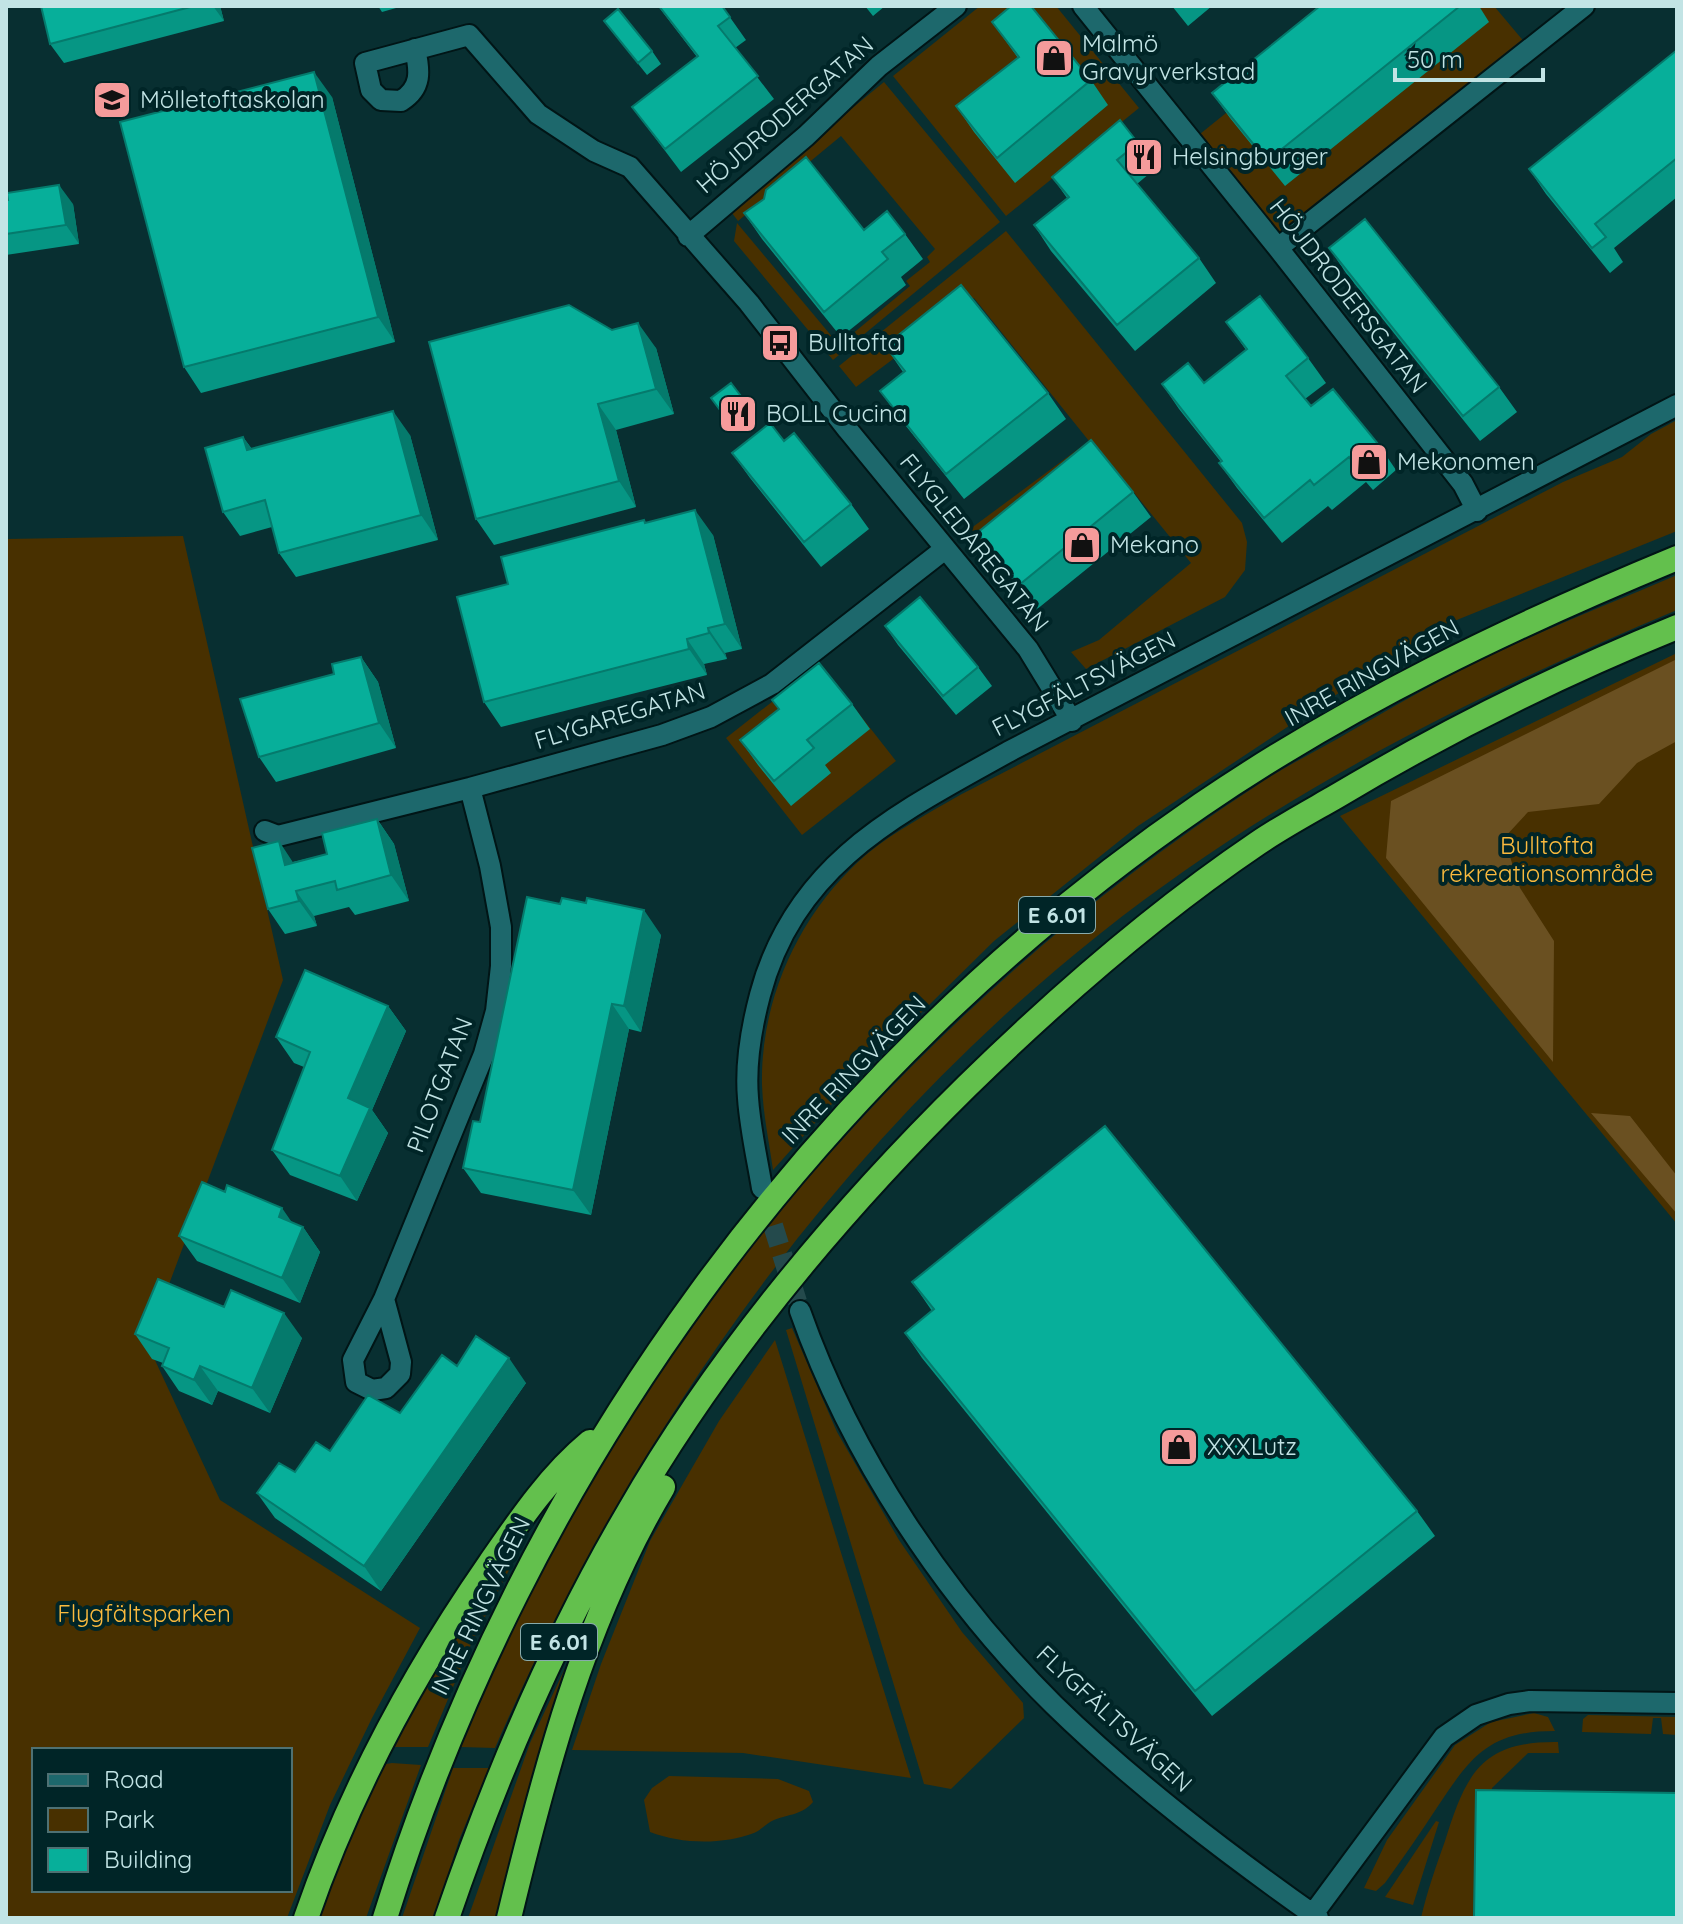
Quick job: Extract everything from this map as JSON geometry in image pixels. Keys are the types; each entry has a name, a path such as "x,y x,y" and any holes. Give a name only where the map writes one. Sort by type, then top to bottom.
{"highway":[{"name":"INRE RINGVÄGEN","path":"385,1918 446,1746 487,1652 584,1467 666,1341 725,1259 783,1186 844,1117 962,998 1089,887 1203,804 1326,728 1405,684 1501,635 1677,558"},
{"name":"E 6.01","path":"447,1918 526,1713 571,1618 628,1512 711,1384 762,1315 860,1197 916,1136 1032,1022 1112,953 1259,842 1417,748 1591,662 1677,627"},
{"path":"509,1918 556,1737 600,1613 647,1512 702,1423 711,1384"},
{"path":"306,1918 332,1848 382,1738 446,1630 517,1524 570,1459 614,1423"}],"street":[{"name":"HÖJDRODERGATAN","path":"688,236 806,136 879,66 956,6"},
{"name":"HÖJDRODERSGATAN","path":"1083,6 1463,484 1477,511"},
{"path":"1278,248 1584,6"},
{"name":"FLYGLEDAREGATAN","path":"415,49 469,35 538,114 594,151 630,167 749,303 1028,649 1072,721"},
{"name":"FLYGFÄLTSVÄGEN","path":"762,1188 748,1097 750,1036 768,965 795,913 834,866 863,840 911,806 1008,752 1677,405"},
{"name":"FLYGAREGATAN","path":"265,831 278,836 470,788 662,735 718,714 772,684 945,549"},
{"name":"PILOTGATAN","path":"384,1299 484,1054 496,1011 501,927 490,866 470,788"},
{"name":"FLYGFÄLTSVÄGEN","path":"800,1311 839,1405 876,1475 946,1580 981,1624 1053,1704 1111,1757 1187,1822 1315,1916"},
{"path":"1315,1916 1444,1737 1467,1720 1492,1709 1524,1701 1677,1703"}],"green space":[{"path":"980,6 1056,6 1139,108 1006,216 893,76"},
{"path":"1359,6 1494,6 1526,44 1278,242 1195,138"},
{"path":"884,82 1000,222 833,360 734,241 737,223 839,345 910,286 906,281 930,262 927,257 935,249 841,136 738,221 729,209"},
{"path":"1006,231 1242,523 1247,542 1245,570 1225,597 1086,669 1071,652 1099,640 1191,563 1110,463 993,557 970,529 1089,441 974,298 856,387 839,366"},
{"path":"1677,420 1677,531 1437,628 1138,826 994,941 857,1076 773,1170 762,1085 763,1052 777,988 804,929 822,901 867,854 960,795 1563,482 1622,457 1651,434"},
{"name":"Flygfältsparken","path":"183,536 283,980 147,1343 220,1500 420,1628 330,1805 287,1918 6,1918 6,539"},
{"path":"1677,575 1677,610 1451,713 1306,793 1167,883 1101,933 1003,1016 912,1106 827,1202 748,1303 676,1409 609,1519 549,1632 495,1748 461,1747 510,1636 564,1528 604,1458 668,1359 738,1264 813,1173 893,1086 977,1003 1066,925 1159,853 1276,773 1487,657"},
{"name":"Bulltofta rekreationsområde","path":"1677,653 1677,1224 1340,816"},
{"path":"820,664 896,761 802,835 726,738"},
{"path":"792,1328 837,1432 899,1540 962,1632 1023,1703 1024,1718 951,1789 924,1784 786,1330"},
{"path":"775,1340 911,1778 743,1753 572,1750 601,1664 650,1541 719,1421"},
{"path":"541,1508 471,1644 428,1747 389,1747 433,1668"},
{"path":"571,1665 499,1918 468,1918 530,1743 566,1666"},
{"path":"1534,1713 1548,1717 1555,1731 1514,1736 1484,1750 1461,1773 1385,1883 1376,1891 1364,1888 1387,1840 1455,1745 1491,1722"},
{"path":"1588,1715 1677,1717 1677,1735 1663,1734 1661,1718 1653,1718 1651,1734 1582,1732 1583,1719"},
{"path":"1558,1742 1559,1753 1528,1753 1492,1788 1489,1918 1421,1918 1453,1817 1480,1766 1494,1755 1511,1748"},
{"path":"380,1765 421,1765 366,1918 316,1918"},
{"path":"453,1768 489,1768 459,1840 434,1918 402,1918"},
{"path":"669,1776 778,1779 809,1791 813,1802 800,1812 774,1820 757,1832 742,1837 702,1842 675,1839 650,1832 644,1800 652,1788"},
{"path":"1436,1821 1439,1822 1413,1905 1385,1897"}],"shaded area":[{"path":"1677,659 1677,741 1637,763 1599,804 1528,812 1504,838 1520,888 1554,941 1553,1062 1386,858 1391,801"},
{"path":"1591,1113 1630,1116 1677,1176 1677,1214"}],"building":[{"path":"41,6 194,6 50,44"},
{"path":"659,6 722,6 730,17 718,26 758,76 665,149 632,107 698,56"},
{"path":"1011,6 1031,6 1091,80 997,158 956,106 1019,57 992,22"},
{"path":"1320,6 1460,6 1267,161 1212,93"},
{"path":"618,9 652,51 638,63 604,21"},
{"path":"1677,50 1677,158 1595,224 1606,237 1592,248 1529,169"},
{"path":"314,72 378,317 184,367 120,122"},
{"path":"1120,120 1138,143 1117,160 1199,258 1117,325 1034,225 1069,197 1052,177"},
{"path":"806,157 864,230 887,211 905,234 882,252 888,259 824,312 744,213 764,199 766,190"},
{"path":"59,185 66,225 6,234 7,193"},
{"path":"1365,219 1499,387 1463,416 1329,248"},
{"path":"961,285 1048,393 946,474 880,391 905,371 885,346"},
{"path":"1260,296 1308,358 1286,376 1311,406 1333,389 1379,445 1355,465 1349,457 1314,485 1310,480 1264,518 1219,463 1222,461 1162,384 1188,363 1204,383 1247,349 1226,322"},
{"path":"569,305 612,330 638,323 656,389 598,404 619,481 476,519 429,342"},
{"path":"731,383 747,404 726,418 711,398"},
{"path":"393,411 421,515 279,553 265,500 223,512 205,448 243,437 247,450"},
{"path":"770,423 784,441 794,433 851,504 804,542 732,453"},
{"path":"1091,440 1133,492 1019,585 977,533"},
{"path":"695,510 725,624 708,628 709,633 687,639 689,649 484,702 457,597 508,584 501,557"},
{"path":"920,597 978,667 943,696 885,626"},
{"path":"361,657 379,723 259,757 240,699 334,674 332,664"},
{"path":"819,663 852,704 807,740 814,748 774,781 740,740 779,709 772,700"},
{"path":"377,819 391,875 337,890 335,881 296,891 299,901 268,909 252,848 279,841 285,865 327,854 322,833"},
{"path":"527,897 560,904 562,898 586,903 587,898 644,910 624,1006 612,1004 573,1190 463,1168 473,1121 480,1122"},
{"path":"305,970 388,1006 348,1098 370,1108 340,1176 272,1150 310,1052 276,1037"},
{"name":"XXXLutz","path":"1105,1126 1417,1511 1195,1691 905,1333 934,1309 912,1282"},
{"path":"202,1182 225,1192 227,1185 282,1208 279,1217 303,1227 282,1278 179,1236"},
{"path":"158,1279 224,1307 231,1290 284,1313 252,1388 200,1366 194,1380 162,1366 169,1348 135,1334"},
{"path":"476,1336 509,1358 364,1566 257,1493 279,1463 295,1472 316,1442 330,1451 368,1395 400,1413 442,1355 457,1366"},
{"path":"1476,1790 1677,1793 1677,1918 1474,1918"}],"tunnel":[{"path":"764,1197 800,1311"}],"place":[{"name":"Malmö Gravyrverkstad","path":"1054,58"},
{"name":"Mölletoftaskolan","path":"112,100"},
{"name":"Helsingburger","path":"1144,157"},
{"name":"Bulltofta","path":"780,343"},
{"name":"BOLL Cucina","path":"738,414"},
{"name":"Mekonomen","path":"1369,462"},
{"name":"Mekano","path":"1082,545"},
{"name":"XXXLutz","path":"1179,1447"}]}
